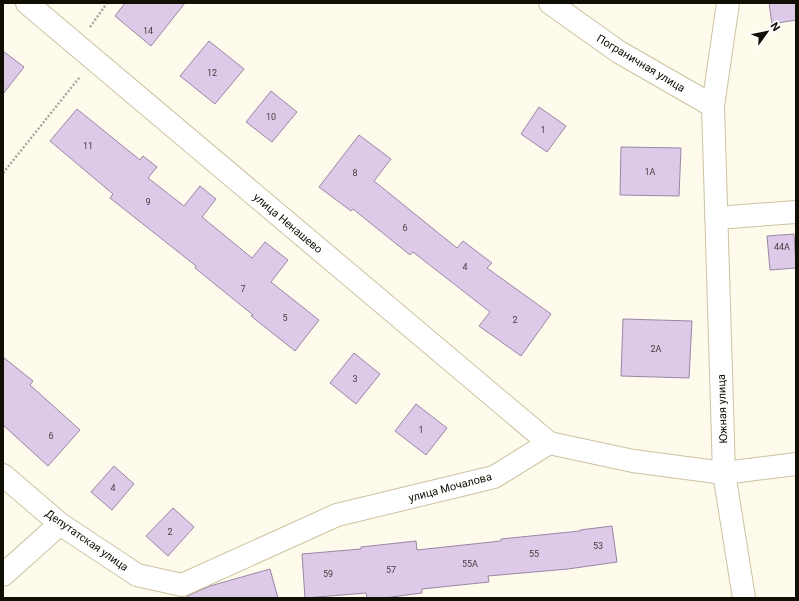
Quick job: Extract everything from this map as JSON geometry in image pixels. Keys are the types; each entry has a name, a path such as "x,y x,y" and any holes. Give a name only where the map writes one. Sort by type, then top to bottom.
{"street":[{"name":"улица Ненашево","path":"26,3 549,443"},
{"name":"Пограничная улица","path":"550,3 619,52 713,106"},
{"name":"Южная улица","path":"728,3 713,106 716,218 724,473 744,598"},
{"path":"716,218 796,212"},
{"path":"549,443 634,461 724,473 796,464"},
{"name":"улица Мочалова","path":"179,592 337,515 494,477 549,443"},
{"name":"Депутатская улица","path":"3,475 60,524 137,575 179,592"},
{"path":"3,575 60,524"}],"path":[{"path":"3,173 79,78 77,46 107,3"}],"building":[{"path":"125,3 185,3 151,46 115,16"},
{"path":"769,3 796,3 796,20 772,24"},
{"path":"209,41 244,69 215,104 180,76"},
{"path":"3,51 24,67 3,94"},
{"path":"271,91 297,112 272,142 246,122"},
{"path":"539,107 566,126 547,152 521,134"},
{"path":"77,109 140,160 143,156 157,167 148,178 184,206 200,186 216,199 202,217 252,258 265,242 288,260 271,282 319,320 295,351 195,268 196,266 110,198 113,194 50,141"},
{"path":"359,135 391,159 374,181 457,248 463,241 492,263 487,268 551,314 521,356 479,326 490,312 413,252 410,255 353,209 351,211 319,187"},
{"path":"621,147 681,148 679,196 620,195"},
{"path":"794,234 796,268 770,270 767,236"},
{"path":"623,319 692,321 689,378 621,376"},
{"path":"354,353 380,374 356,404 330,383"},
{"path":"3,357 33,381 30,385 80,430 48,466 3,425"},
{"path":"416,404 447,428 426,455 395,431"},
{"path":"114,466 134,484 112,510 91,492"},
{"path":"173,508 194,527 168,556 146,536"},
{"path":"612,526 617,562 568,569 488,576 489,582 422,589 422,593 384,598 367,598 366,593 305,598 302,554 361,549 361,547 416,541 417,550 501,541 501,539 580,531"},
{"path":"270,569 278,598 188,598 187,596 210,586"}]}
